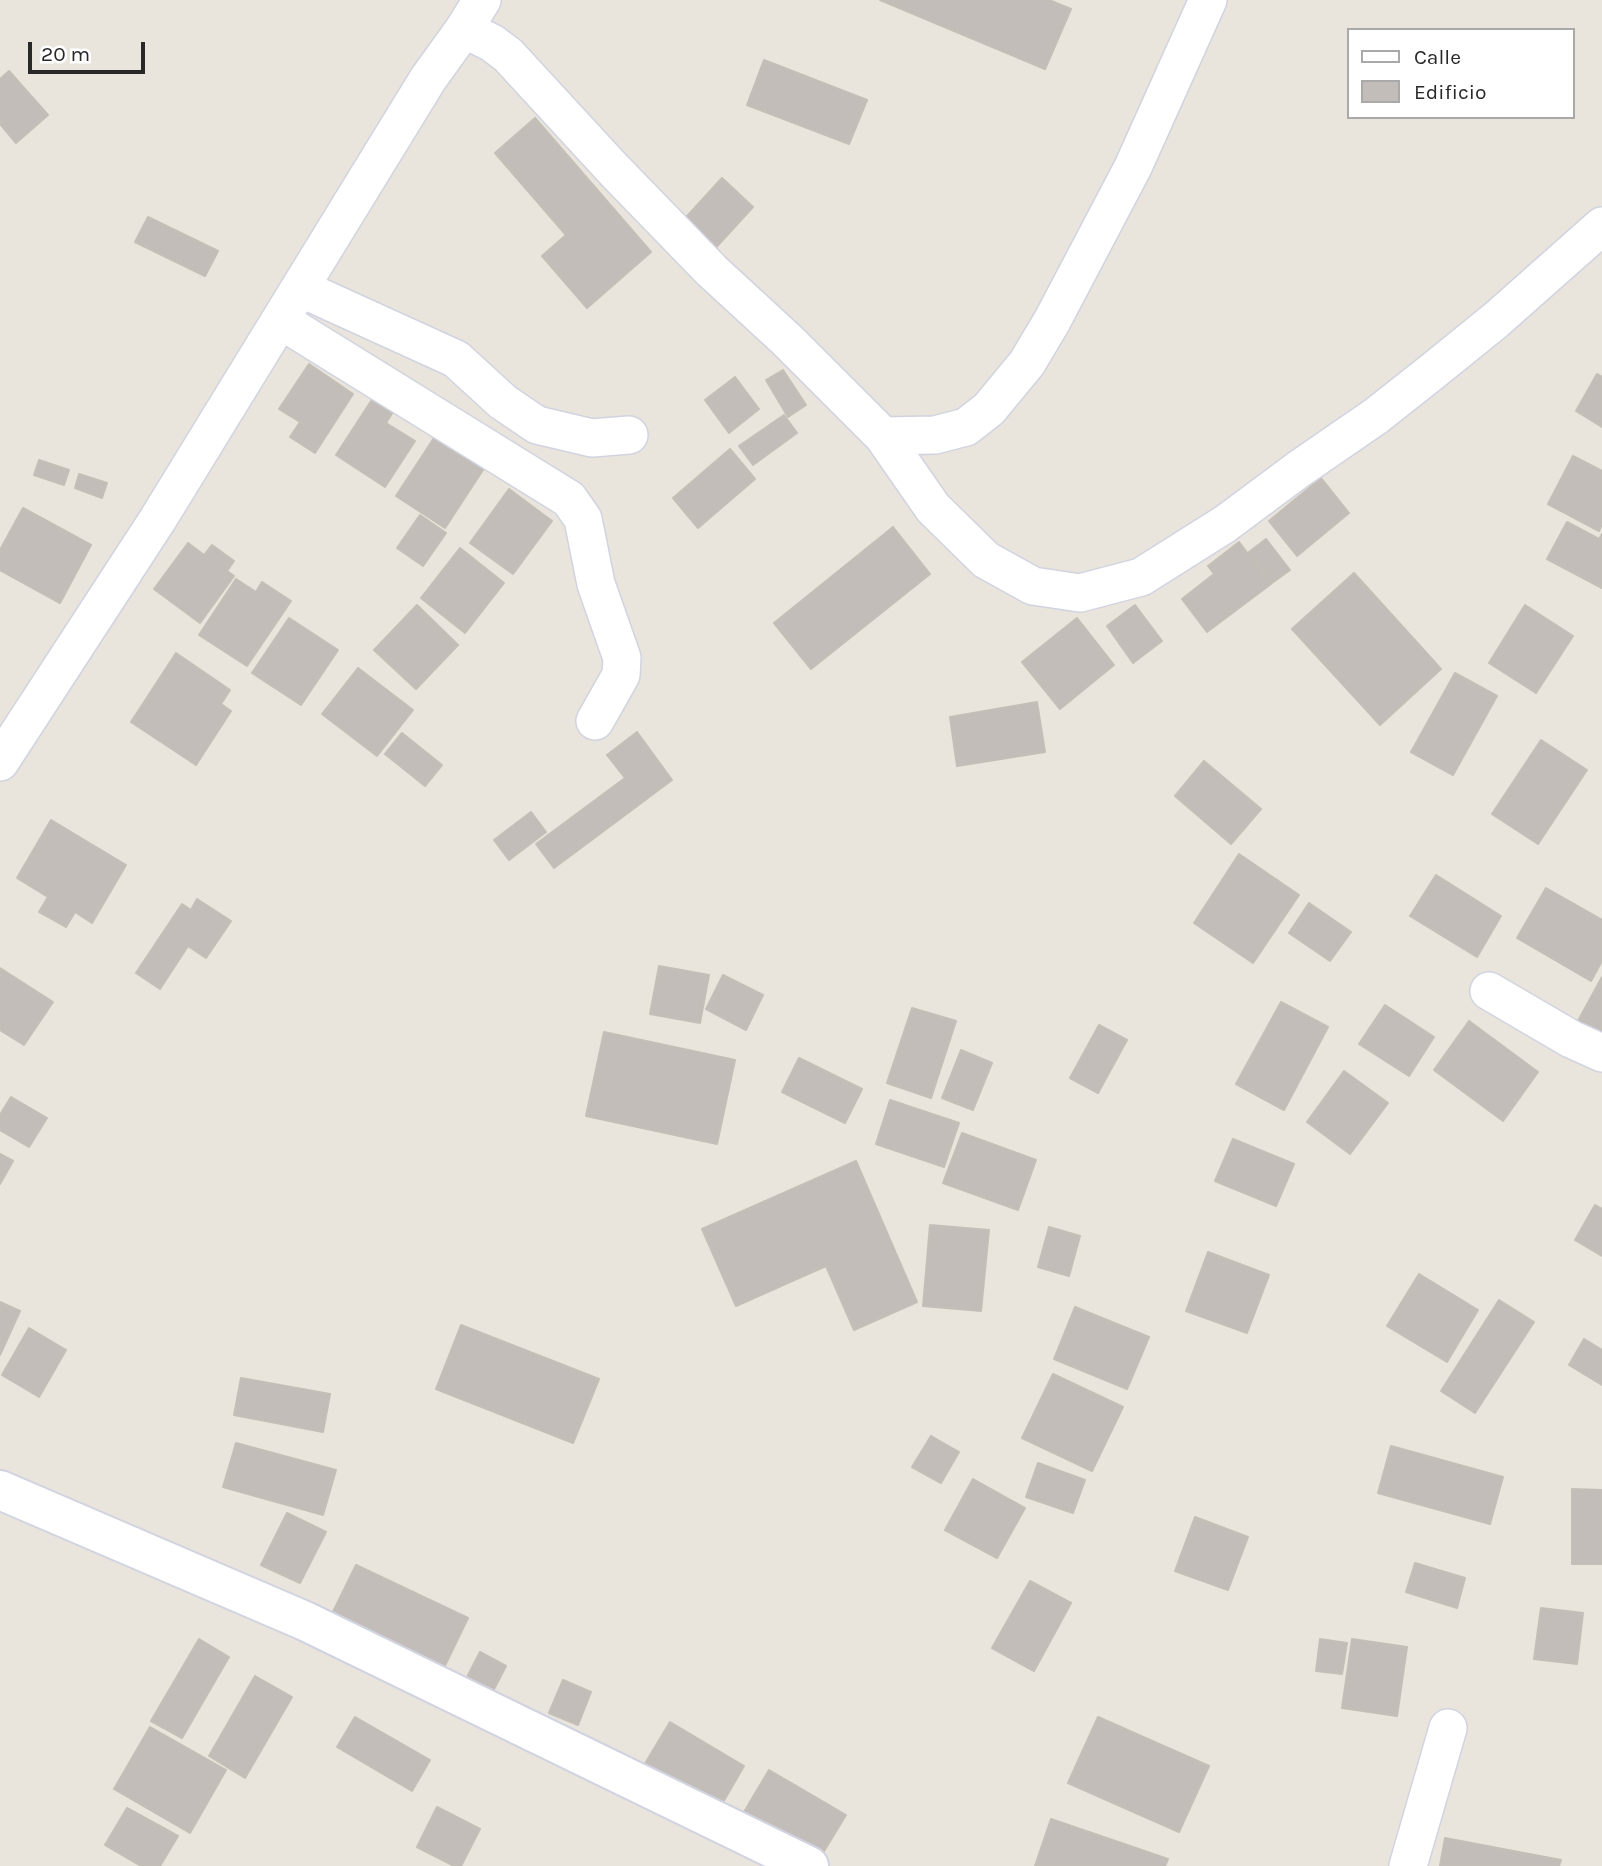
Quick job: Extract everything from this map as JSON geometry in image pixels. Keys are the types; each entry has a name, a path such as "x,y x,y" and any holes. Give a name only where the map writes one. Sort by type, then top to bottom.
{"main road":[{"path":"0,1490 305,1621 809,1866"}],"street":[{"path":"883,436 935,435 966,428 989,409 1027,363 1133,167 1208,0"},
{"path":"0,762 158,519 428,79 473,15 492,43 508,55 712,271 788,340 883,436 933,508 986,560 1033,586 1080,593 1141,577 1226,524 1376,416 1496,320 1602,226"},
{"path":"300,288 456,359 503,402 537,425 592,438 629,435"},
{"path":"280,320 569,499 583,519 596,584 622,659 621,675 595,721"},
{"path":"1489,991 1571,1039 1602,1053"},
{"path":"1408,1866 1448,1728"}],"building":[{"path":"880,0 1049,0 1071,9 1045,69"},
{"path":"764,60 867,100 849,144 747,105"},
{"path":"9,71 48,115 16,143 0,124 0,79"},
{"path":"535,118 651,252 587,308 542,256 566,235 495,153"},
{"path":"722,178 753,207 710,254 679,225"},
{"path":"148,217 218,251 205,276 135,242"},
{"path":"309,364 353,394 315,453 290,437 300,422 279,409"},
{"path":"783,370 806,405 788,417 766,380"},
{"path":"1597,374 1602,377 1602,427 1576,411"},
{"path":"735,377 759,409 729,433 705,400"},
{"path":"375,395 396,407 386,423 415,441 385,487 336,455"},
{"path":"784,415 797,433 753,465 739,446"},
{"path":"434,438 483,470 445,528 396,496"},
{"path":"730,449 755,479 698,528 673,498"},
{"path":"1573,456 1602,471 1602,524 1599,531 1548,504"},
{"path":"39,460 69,470 64,485 34,475"},
{"path":"79,474 107,483 102,498 75,488"},
{"path":"1321,478 1349,513 1297,556 1269,521"},
{"path":"509,489 552,521 513,574 470,543"},
{"path":"23,508 91,545 60,603 0,570 0,550"},
{"path":"420,515 446,533 423,566 397,548"},
{"path":"1567,522 1599,539 1602,534 1602,588 1547,559"},
{"path":"893,527 930,574 811,669 774,623"},
{"path":"1266,539 1290,570 1272,583 1249,552"},
{"path":"1239,542 1271,584 1207,632 1182,599 1214,574 1208,566"},
{"path":"188,543 204,555 212,545 234,561 227,571 234,576 200,623 154,589"},
{"path":"460,548 504,583 465,633 421,598"},
{"path":"1354,573 1441,669 1380,725 1292,629"},
{"path":"236,579 256,592 262,582 291,601 247,666 199,635"},
{"path":"417,605 458,645 416,689 374,650"},
{"path":"1135,605 1162,641 1133,663 1107,626"},
{"path":"1525,605 1573,636 1536,693 1489,663"},
{"path":"289,618 338,650 301,705 252,673"},
{"path":"1077,618 1114,665 1060,709 1022,662"},
{"path":"176,653 230,690 221,704 231,711 196,765 131,722"},
{"path":"358,668 413,710 377,756 322,714"},
{"path":"1455,673 1497,696 1453,775 1411,752"},
{"path":"1037,702 1045,752 957,766 950,717"},
{"path":"637,732 672,780 554,868 536,844 625,778 607,755"},
{"path":"402,733 442,765 425,786 385,754"},
{"path":"1541,740 1587,770 1538,844 1492,814"},
{"path":"1204,761 1261,809 1231,844 1175,796"},
{"path":"531,812 546,832 509,860 494,840"},
{"path":"51,820 126,865 92,923 75,912 66,927 39,912 48,897 17,878"},
{"path":"1239,854 1299,895 1253,963 1194,923"},
{"path":"1436,875 1501,916 1477,957 1410,916"},
{"path":"1546,888 1602,920 1602,961 1591,981 1517,938"},
{"path":"197,899 231,921 206,958 188,946 160,989 136,973 182,904 191,910"},
{"path":"1309,903 1351,932 1330,961 1289,933"},
{"path":"659,966 709,975 700,1023 650,1014"},
{"path":"0,968 53,1002 24,1045 0,1030"},
{"path":"723,975 763,995 746,1030 706,1009"},
{"path":"1602,977 1602,1034 1578,1021"},
{"path":"1281,1002 1328,1027 1284,1110 1236,1084"},
{"path":"1385,1005 1434,1037 1409,1076 1359,1044"},
{"path":"912,1008 956,1021 931,1098 887,1083"},
{"path":"1469,1021 1538,1072 1503,1121 1434,1070"},
{"path":"1099,1025 1127,1040 1098,1093 1070,1078"},
{"path":"604,1032 735,1060 717,1144 586,1116"},
{"path":"961,1050 992,1063 973,1110 942,1098"},
{"path":"799,1058 862,1089 845,1123 782,1092"},
{"path":"1344,1071 1388,1103 1350,1154 1307,1122"},
{"path":"11,1097 47,1118 29,1147 0,1130 0,1115"},
{"path":"890,1100 959,1123 944,1167 876,1144"},
{"path":"962,1133 1036,1160 1018,1210 943,1183"},
{"path":"1233,1139 1294,1164 1276,1206 1215,1181"},
{"path":"0,1154 13,1161 0,1184"},
{"path":"856,1161 917,1302 854,1330 826,1266 736,1306 702,1229"},
{"path":"1595,1205 1602,1209 1602,1256 1575,1240"},
{"path":"930,1225 989,1230 981,1311 923,1306"},
{"path":"1049,1227 1080,1236 1069,1276 1038,1267"},
{"path":"1208,1252 1269,1275 1247,1333 1186,1311"},
{"path":"1419,1274 1478,1310 1447,1362 1387,1326"},
{"path":"1499,1300 1534,1322 1475,1413 1441,1391"},
{"path":"0,1302 20,1311 0,1355"},
{"path":"1075,1307 1149,1337 1127,1389 1054,1359"},
{"path":"461,1325 599,1379 573,1443 436,1389"},
{"path":"29,1328 66,1350 39,1397 2,1375"},
{"path":"1584,1339 1602,1350 1602,1385 1569,1365"},
{"path":"1053,1374 1123,1407 1092,1471 1022,1438"},
{"path":"241,1378 330,1394 323,1432 234,1415"},
{"path":"931,1436 959,1452 941,1483 912,1467"},
{"path":"236,1443 336,1470 323,1515 223,1487"},
{"path":"1391,1446 1503,1477 1490,1524 1378,1493"},
{"path":"1038,1463 1085,1480 1073,1513 1026,1497"},
{"path":"973,1479 1025,1508 997,1558 945,1530"},
{"path":"1572,1489 1602,1490 1602,1564 1572,1564"},
{"path":"287,1513 326,1532 300,1583 261,1565"},
{"path":"1195,1517 1248,1537 1228,1590 1175,1571"},
{"path":"1415,1563 1465,1578 1457,1608 1406,1592"},
{"path":"356,1565 468,1618 439,1678 327,1624"},
{"path":"1030,1581 1071,1603 1034,1671 992,1648"},
{"path":"1541,1608 1583,1613 1577,1664 1534,1659"},
{"path":"199,1639 229,1657 182,1738 151,1721"},
{"path":"1320,1639 1347,1643 1342,1674 1316,1671"},
{"path":"1352,1639 1407,1647 1397,1716 1342,1708"},
{"path":"480,1652 506,1666 491,1695 465,1681"},
{"path":"255,1676 292,1697 245,1778 209,1756"},
{"path":"563,1680 591,1692 578,1725 549,1713"},
{"path":"355,1717 430,1760 412,1791 337,1747"},
{"path":"1098,1717 1209,1766 1179,1832 1068,1783"},
{"path":"670,1722 744,1766 715,1816 640,1772"},
{"path":"150,1727 226,1770 190,1833 114,1789"},
{"path":"769,1770 846,1815 821,1856 744,1812"},
{"path":"437,1807 480,1829 461,1866 454,1866 417,1847"},
{"path":"127,1808 178,1836 160,1866 141,1866 105,1845"},
{"path":"1051,1819 1168,1859 1165,1866 1035,1866"},
{"path":"1445,1838 1561,1860 1559,1866 1440,1866"}]}
